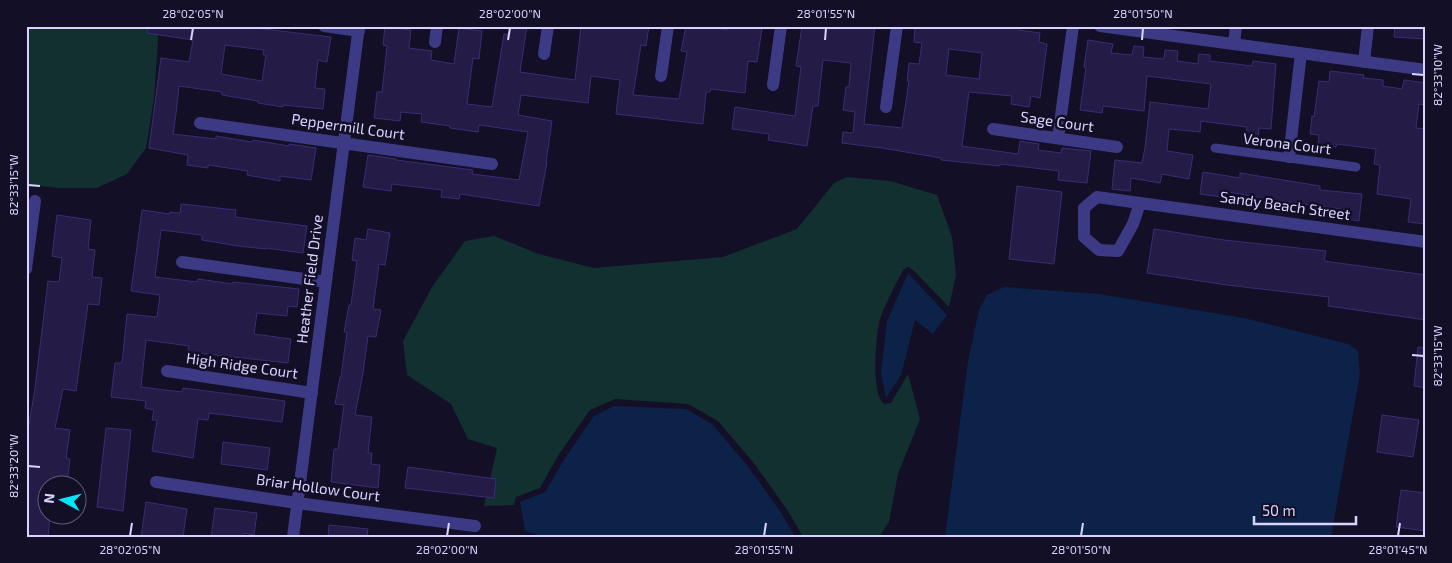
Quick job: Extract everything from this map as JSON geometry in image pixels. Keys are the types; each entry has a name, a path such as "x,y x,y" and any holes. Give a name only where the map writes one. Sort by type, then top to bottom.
{"street":[{"path":"324,26 359,29"},
{"path":"435,42 437,26"},
{"path":"544,54 548,26"},
{"path":"661,76 668,26"},
{"path":"773,85 781,26"},
{"path":"886,107 897,26"},
{"path":"1058,138 1073,26"},
{"path":"1100,26 1138,29 1426,70"},
{"path":"1234,44 1236,26"},
{"path":"1364,62 1368,26"},
{"name":"Heather Field Drive","path":"293,537 359,29"},
{"path":"1289,157 1301,53"},
{"name":"Peppermill Court","path":"200,123 492,164"},
{"name":"Sage Court","path":"993,130 1116,147"},
{"name":"Sandy Beach Street","path":"1140,202 1133,224 1118,251 1099,250 1084,237 1084,208 1097,197 1140,202 1426,242"},
{"path":"26,269 35,201"},
{"path":"182,262 326,282"},
{"name":"High Ridge Court","path":"167,371 312,393"},
{"name":"Briar Hollow Court","path":"156,482 297,503 475,526"}],"lane":[{"name":"Verona Court","path":"1215,148 1356,167"}],"green space":[{"path":"26,26 159,26 154,98 146,148 127,174 97,188 57,188 26,184"},
{"path":"847,177 890,181 937,195 952,237 956,275 949,307 908,267 903,270 880,319 875,364 877,390 880,399 885,404 891,403 908,374 920,419 898,474 889,522 879,537 803,537 788,511 753,462 718,421 688,404 615,399 590,410 559,454 540,488 516,497 514,505 484,506 497,448 468,439 451,404 407,375 403,341 432,287 465,241 494,236 539,254 594,268 723,257 797,229 834,183"}],"water":[{"path":"908,273 947,315 933,334 915,320 901,375 886,398 881,373 887,321"},
{"path":"1004,287 1099,294 1244,318 1348,344 1358,351 1360,374 1331,537 945,537 968,361 979,310 987,295"},
{"path":"614,406 686,409 712,424 747,465 782,514 795,537 544,537 525,531 520,502 545,492 565,458 594,416"}],"building":[{"path":"148,26 238,26 331,37 327,62 318,60 315,88 325,89 323,109 283,105 283,107 222,95 222,92 179,86 173,134 216,139 216,136 252,142 253,140 316,148 311,180 280,176 280,181 247,175 248,171 208,165 208,168 187,165 188,155 149,148 161,58 189,62 193,40 147,33","holes":["225,45 264,50 263,55 266,55 262,81 221,74"]},
{"path":"385,26 402,26 402,29 411,30 409,48 432,51 431,60 454,64 459,28 482,31 479,59 473,58 467,104 492,107 504,34 509,34 510,26 527,26 520,72 575,80 581,26 649,26 646,46 641,45 633,95 679,99 687,52 681,51 686,26 706,26 727,30 727,26 762,28 757,62 748,61 745,93 711,89 710,92 706,92 703,124 616,114 620,80 591,76 588,103 521,95 518,115 552,121 539,206 460,194 459,199 441,197 442,190 392,184 391,191 363,187 368,155 473,170 472,174 519,180 528,132 479,125 478,132 450,128 450,126 421,122 422,114 401,112 400,121 374,118 377,92 382,92 387,46 383,45"},
{"path":"802,26 875,26 864,124 902,128 909,81 907,81 909,63 919,64 922,43 914,42 915,26 1020,26 1019,30 1040,33 1039,42 1047,44 1040,98 1031,96 1029,107 1011,104 1012,96 969,92 962,146 1018,154 1020,141 1039,144 1038,150 1061,153 1062,148 1091,151 1087,183 1058,180 1059,171 941,160 941,158 842,143 843,132 853,133 855,112 843,110 846,87 849,87 851,63 823,60 818,106 813,106 807,146 768,140 769,134 732,129 735,107 795,116 801,67 796,66","holes":["949,49 982,53 979,79 946,75"]},
{"path":"1395,26 1426,26 1426,39 1394,37"},
{"path":"1088,40 1113,44 1111,53 1132,55 1134,46 1144,47 1143,57 1164,59 1165,50 1178,51 1177,61 1198,64 1199,54 1210,55 1210,61 1252,66 1253,61 1276,64 1271,129 1259,128 1258,137 1246,136 1247,127 1201,121 1200,132 1169,129 1167,151 1193,155 1189,179 1162,174 1160,183 1131,178 1130,191 1112,189 1115,160 1142,163 1150,102 1208,109 1211,84 1147,76 1144,111 1103,106 1102,113 1080,110"},
{"path":"1330,71 1364,75 1363,78 1383,80 1383,86 1402,89 1404,80 1426,83 1426,105 1419,104 1416,128 1426,129 1426,224 1408,222 1411,199 1377,194 1380,165 1374,164 1376,149 1337,144 1336,147 1318,145 1319,135 1310,134 1319,81 1329,82"},
{"path":"1203,172 1240,178 1240,173 1320,186 1320,190 1362,194 1359,221 1340,218 1341,209 1229,192 1228,198 1200,194"},
{"path":"1017,186 1062,192 1054,264 1009,259"},
{"path":"181,204 236,210 235,217 307,226 303,253 238,246 202,240 202,235 161,230 155,277 197,282 198,279 233,284 233,282 299,289 297,307 288,306 287,316 257,313 254,334 291,339 288,363 188,352 189,346 146,340 141,387 182,392 183,388 285,401 282,422 209,413 208,420 198,419 193,458 152,451 157,420 152,420 154,410 145,408 146,401 111,397 115,363 122,363 127,314 157,317 160,295 131,291 142,210 170,214 170,212 180,213"},
{"path":"57,215 91,220 88,249 95,250 92,277 102,278 99,305 88,304 76,391 63,389 55,428 70,430 66,458 70,459 68,476 38,476 38,526 49,526 48,537 26,537 26,465 29,437 27,437 48,281 59,282 62,258 52,256"},
{"path":"368,229 390,233 385,265 379,264 373,309 381,310 376,337 368,336 355,415 372,417 368,453 372,453 371,464 380,465 378,488 331,482 334,449 338,449 344,405 335,404 347,332 344,332 349,305 351,305 357,261 352,260 355,238 366,240"},
{"path":"1154,229 1224,240 1326,251 1324,261 1426,275 1426,320 1328,306 1329,297 1147,273"},
{"path":"1418,347 1426,348 1426,388 1414,386"},
{"path":"1382,415 1419,420 1413,457 1377,452"},
{"path":"106,428 131,430 123,511 97,507"},
{"path":"223,442 270,448 267,470 221,464"},
{"path":"408,467 496,479 494,498 405,488"},
{"path":"1401,490 1426,493 1426,531 1396,527"},
{"path":"146,502 187,509 183,537 141,537"},
{"path":"215,508 257,513 254,535 244,533 243,537 211,537"},
{"path":"329,525 368,529 367,537 328,537"}]}
